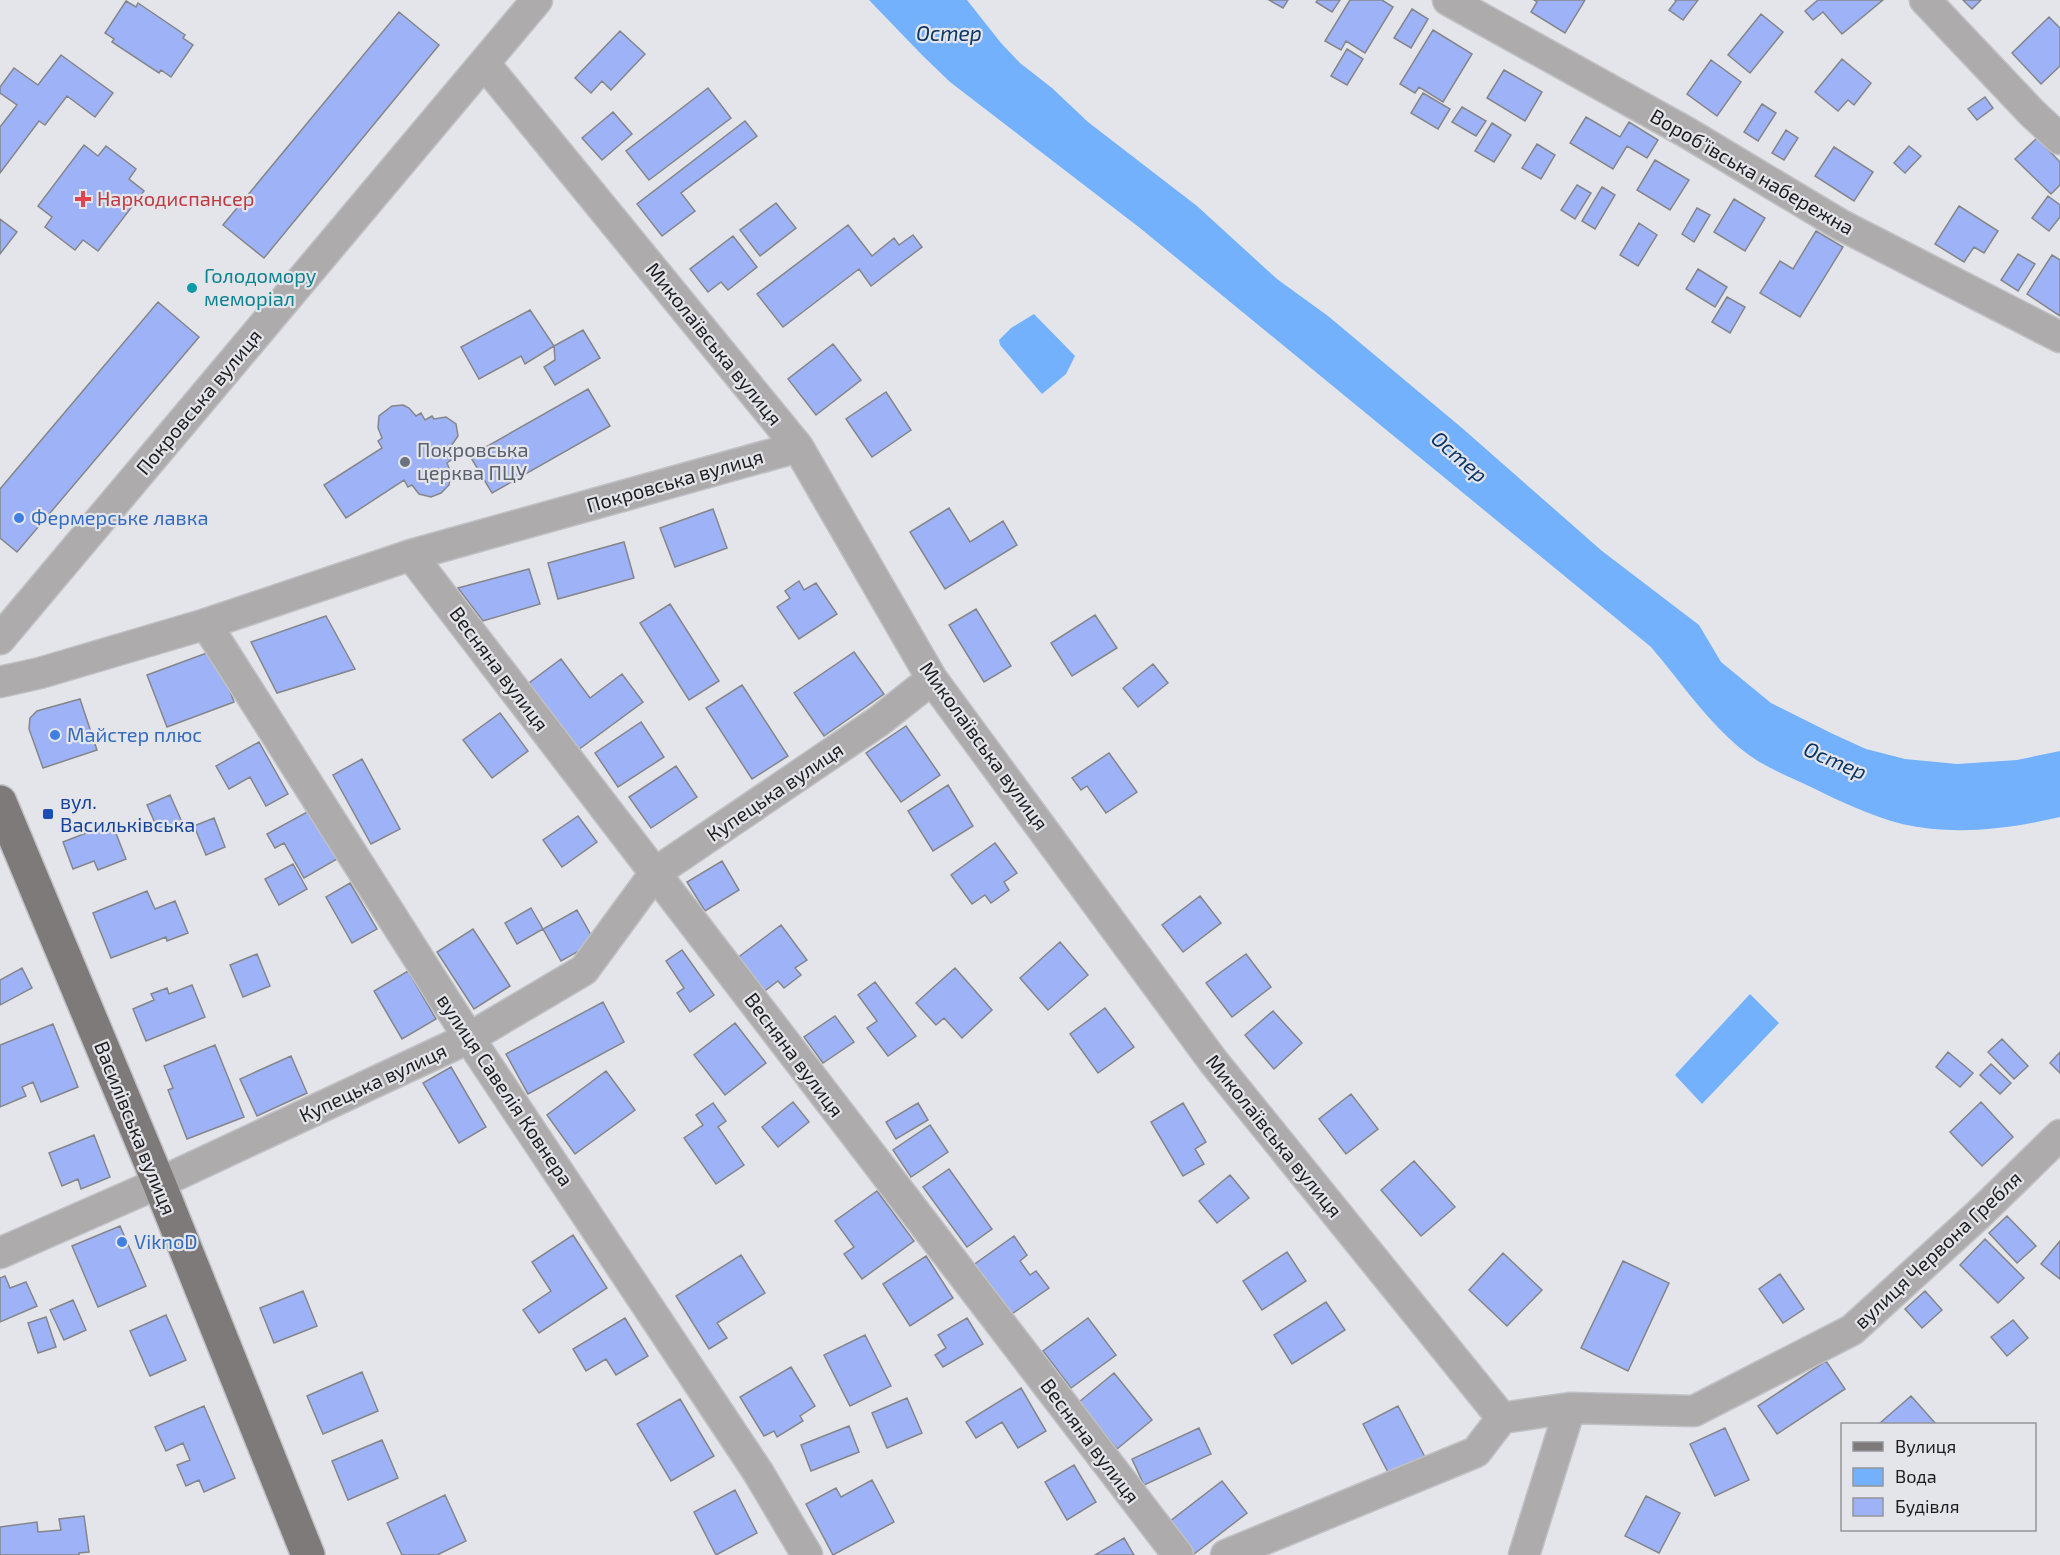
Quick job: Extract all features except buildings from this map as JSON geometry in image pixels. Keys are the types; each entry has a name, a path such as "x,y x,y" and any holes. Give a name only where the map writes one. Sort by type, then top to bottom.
{"main road":[{"name":"Василівська вулиця","path":"0,802 159,1183 308,1555"}],"street":[{"name":"Покровська вулиця","path":"0,639 537,0"},
{"name":"Воробʼївська набережна","path":"1448,0 1686,132 1841,225 2060,337"},
{"path":"1925,0 2032,113 2060,139"},
{"name":"Миколаївська вулиця","path":"484,63 798,447 932,679 1213,1061 1502,1418"},
{"name":"Покровська вулиця","path":"0,682 40,673 206,624 411,555 798,447"},
{"name":"Весняна вулиця","path":"411,555 1178,1555"},
{"name":"вулиця Савелія Ковнера","path":"206,624 469,1038 758,1472 807,1555"},
{"name":"Купецька вулиця","path":"0,1253 159,1183 469,1038 584,970 655,873 879,721 932,679"},
{"name":"вулиця Червона Гребля","path":"1502,1418 1570,1408 1694,1411 1852,1330 2060,1136"},
{"path":"1524,1555 1570,1408"},
{"path":"1226,1555 1476,1452 1502,1418"}],"water":[{"name":"Остер","path":"869,0 967,0 1020,63 1052,88 1088,122 1197,206 1277,279 1328,316 1462,428 1602,551 1699,625 1721,662 1771,703 1866,749 1905,759 1957,764 2017,760 2060,751 2060,817 1981,830 1922,828 1880,817 1845,803 1753,758 1732,741 1707,715 1651,647 1140,228 950,82"},
{"path":"1034,314 1075,356 1066,374 1042,394 1000,345 999,340 1011,328"},
{"path":"1750,994 1779,1023 1702,1104 1675,1075"}],"place":[{"name":"Наркодиспансер","path":"83,199"},
{"name":"Голодомору меморіал","path":"192,288"},
{"name":"Покровська церква ПЦУ","path":"405,462"},
{"name":"Фермерське лавка","path":"19,518"},
{"name":"Майстер плюс","path":"55,735"},
{"name":"вул. Васильківська","path":"48,814"},
{"name":"ViknoD","path":"122,1242"}]}
